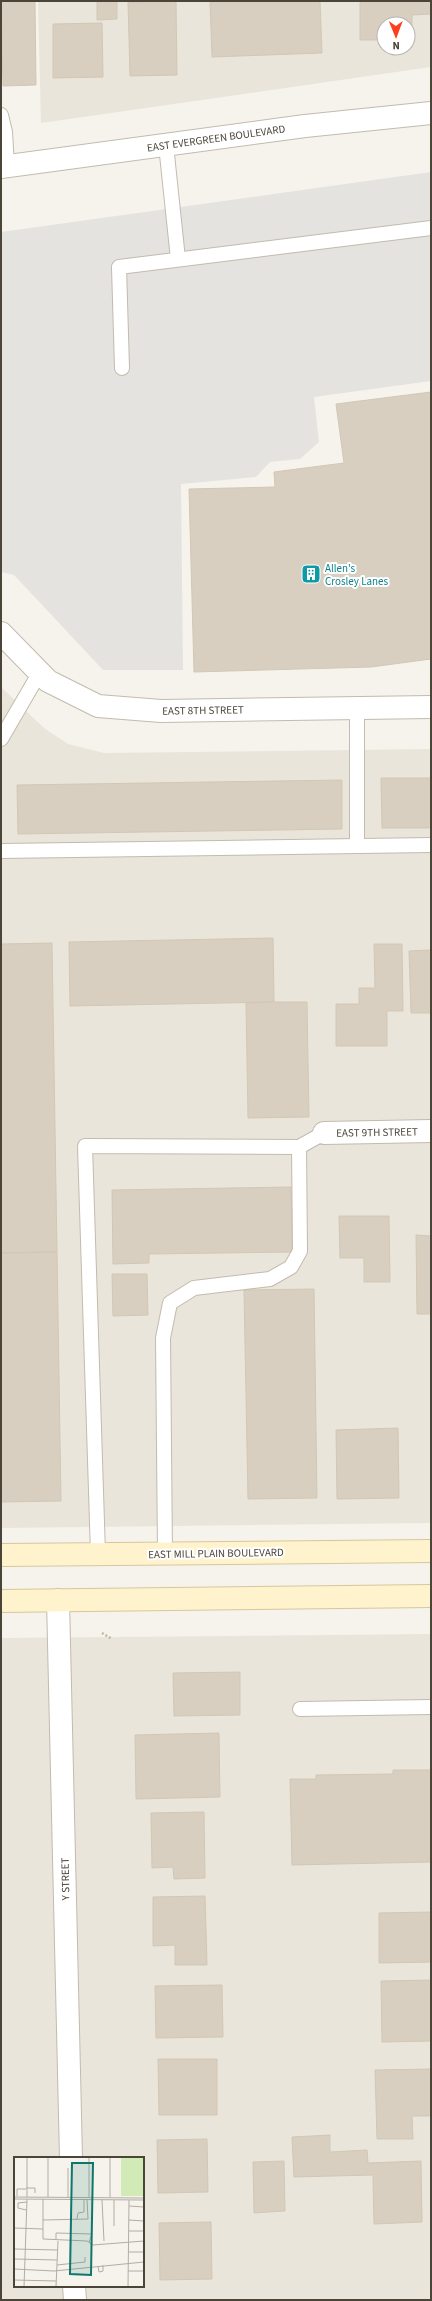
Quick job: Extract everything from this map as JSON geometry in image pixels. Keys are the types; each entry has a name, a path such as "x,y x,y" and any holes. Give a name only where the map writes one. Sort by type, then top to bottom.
{"main road":[{"name":"EAST MILL PLAIN BOULEVARD","path":"1,1555 431,1551"},
{"path":"1,1601 431,1596"}],"street":[{"name":"EAST EVERGREEN BOULEVARD","path":"4,167 166,145 431,113"},
{"name":"EAST 8TH STREET","path":"1,634 48,681 98,706 161,711 431,707"},
{"name":"EAST 9TH STREET","path":"324,1133 431,1131"},
{"name":"Y STREET","path":"58,1600 71,2157"},
{"path":"74,2287 75,2300"}],"lane":[{"path":"1,115 5,132 4,167"},
{"path":"166,145 178,259"},
{"path":"122,368 119,267 431,228"},
{"path":"1,739 40,672"},
{"path":"357,708 357,846"},
{"path":"1,851 431,845"},
{"path":"98,1554 86,1146 299,1147 324,1133"},
{"path":"165,1554 162,1338 170,1303 194,1288 270,1278 291,1267 300,1251 299,1147"},
{"path":"300,1709 431,1707"}],"path":[{"path":"102,1633 112,1639"}],"shaded area":[{"path":"38,1 431,1 431,67 41,123"},
{"path":"431,172 431,381 314,397 319,442 300,459 270,462 256,477 181,484 183,670 103,670 14,575 1,572 1,232"},
{"path":"1,687 44,728 68,744 104,753 431,749 431,1523 1,1528"},
{"path":"431,1634 431,2300 1,2300 1,1638"}],"building":[{"path":"1,1 35,1 36,85 3,86"},
{"path":"97,1 117,1 117,19 97,20"},
{"path":"176,1 177,75 130,76 128,2"},
{"path":"210,1 320,1 322,53 212,57"},
{"path":"360,1 431,1 431,14 412,16 376,16 376,40 360,40"},
{"path":"102,23 103,77 53,78 53,24"},
{"name":"Allen's Crosley Lanes","path":"431,392 431,659 371,667 194,672 189,489 275,487 274,472 344,463 336,404"},
{"path":"381,778 431,778 431,828 382,828"},
{"path":"342,780 342,829 18,834 17,785"},
{"path":"273,938 274,1002 70,1006 69,942"},
{"path":"52,943 57,1252 1,1253 1,944"},
{"path":"374,944 402,944 403,1011 387,1011 387,1046 336,1046 336,1004 359,1004 359,988 375,988"},
{"path":"431,950 431,1013 411,1013 409,951"},
{"path":"307,1002 309,1117 248,1118 246,1003"},
{"path":"291,1187 292,1252 149,1254 149,1263 113,1264 112,1190"},
{"path":"339,1216 389,1216 390,1282 364,1282 364,1258 340,1258"},
{"path":"416,1235 431,1236 431,1314 417,1314"},
{"path":"57,1252 61,1501 1,1502 1,1253"},
{"path":"112,1274 147,1274 148,1315 113,1316"},
{"path":"314,1289 317,1498 248,1499 244,1290"},
{"path":"398,1428 399,1498 337,1499 336,1430"},
{"path":"240,1672 240,1715 174,1716 173,1673"},
{"path":"219,1733 220,1797 136,1799 135,1735"},
{"path":"393,1770 431,1770 431,1862 292,1865 290,1779 316,1779 316,1775 393,1774"},
{"path":"204,1812 205,1878 174,1879 173,1867 152,1868 151,1813"},
{"path":"205,1896 207,1965 175,1965 175,1945 153,1946 153,1897"},
{"path":"431,1912 431,1962 379,1963 379,1913"},
{"path":"431,1980 431,2041 382,2042 381,1981"},
{"path":"222,1985 223,2037 156,2038 155,1986"},
{"path":"158,2059 217,2059 217,2115 159,2115"},
{"path":"431,2069 431,2116 412,2116 413,2139 377,2139 375,2070"},
{"path":"330,2135 330,2152 367,2150 368,2163 421,2161 422,2222 374,2224 373,2175 294,2177 292,2137"},
{"path":"207,2139 208,2192 158,2193 157,2140"},
{"path":"284,2161 285,2211 254,2213 253,2162"},
{"path":"211,2222 212,2279 160,2280 159,2223"}],"place":[{"name":"Allen's Crosley Lanes","path":"311,574"}]}
